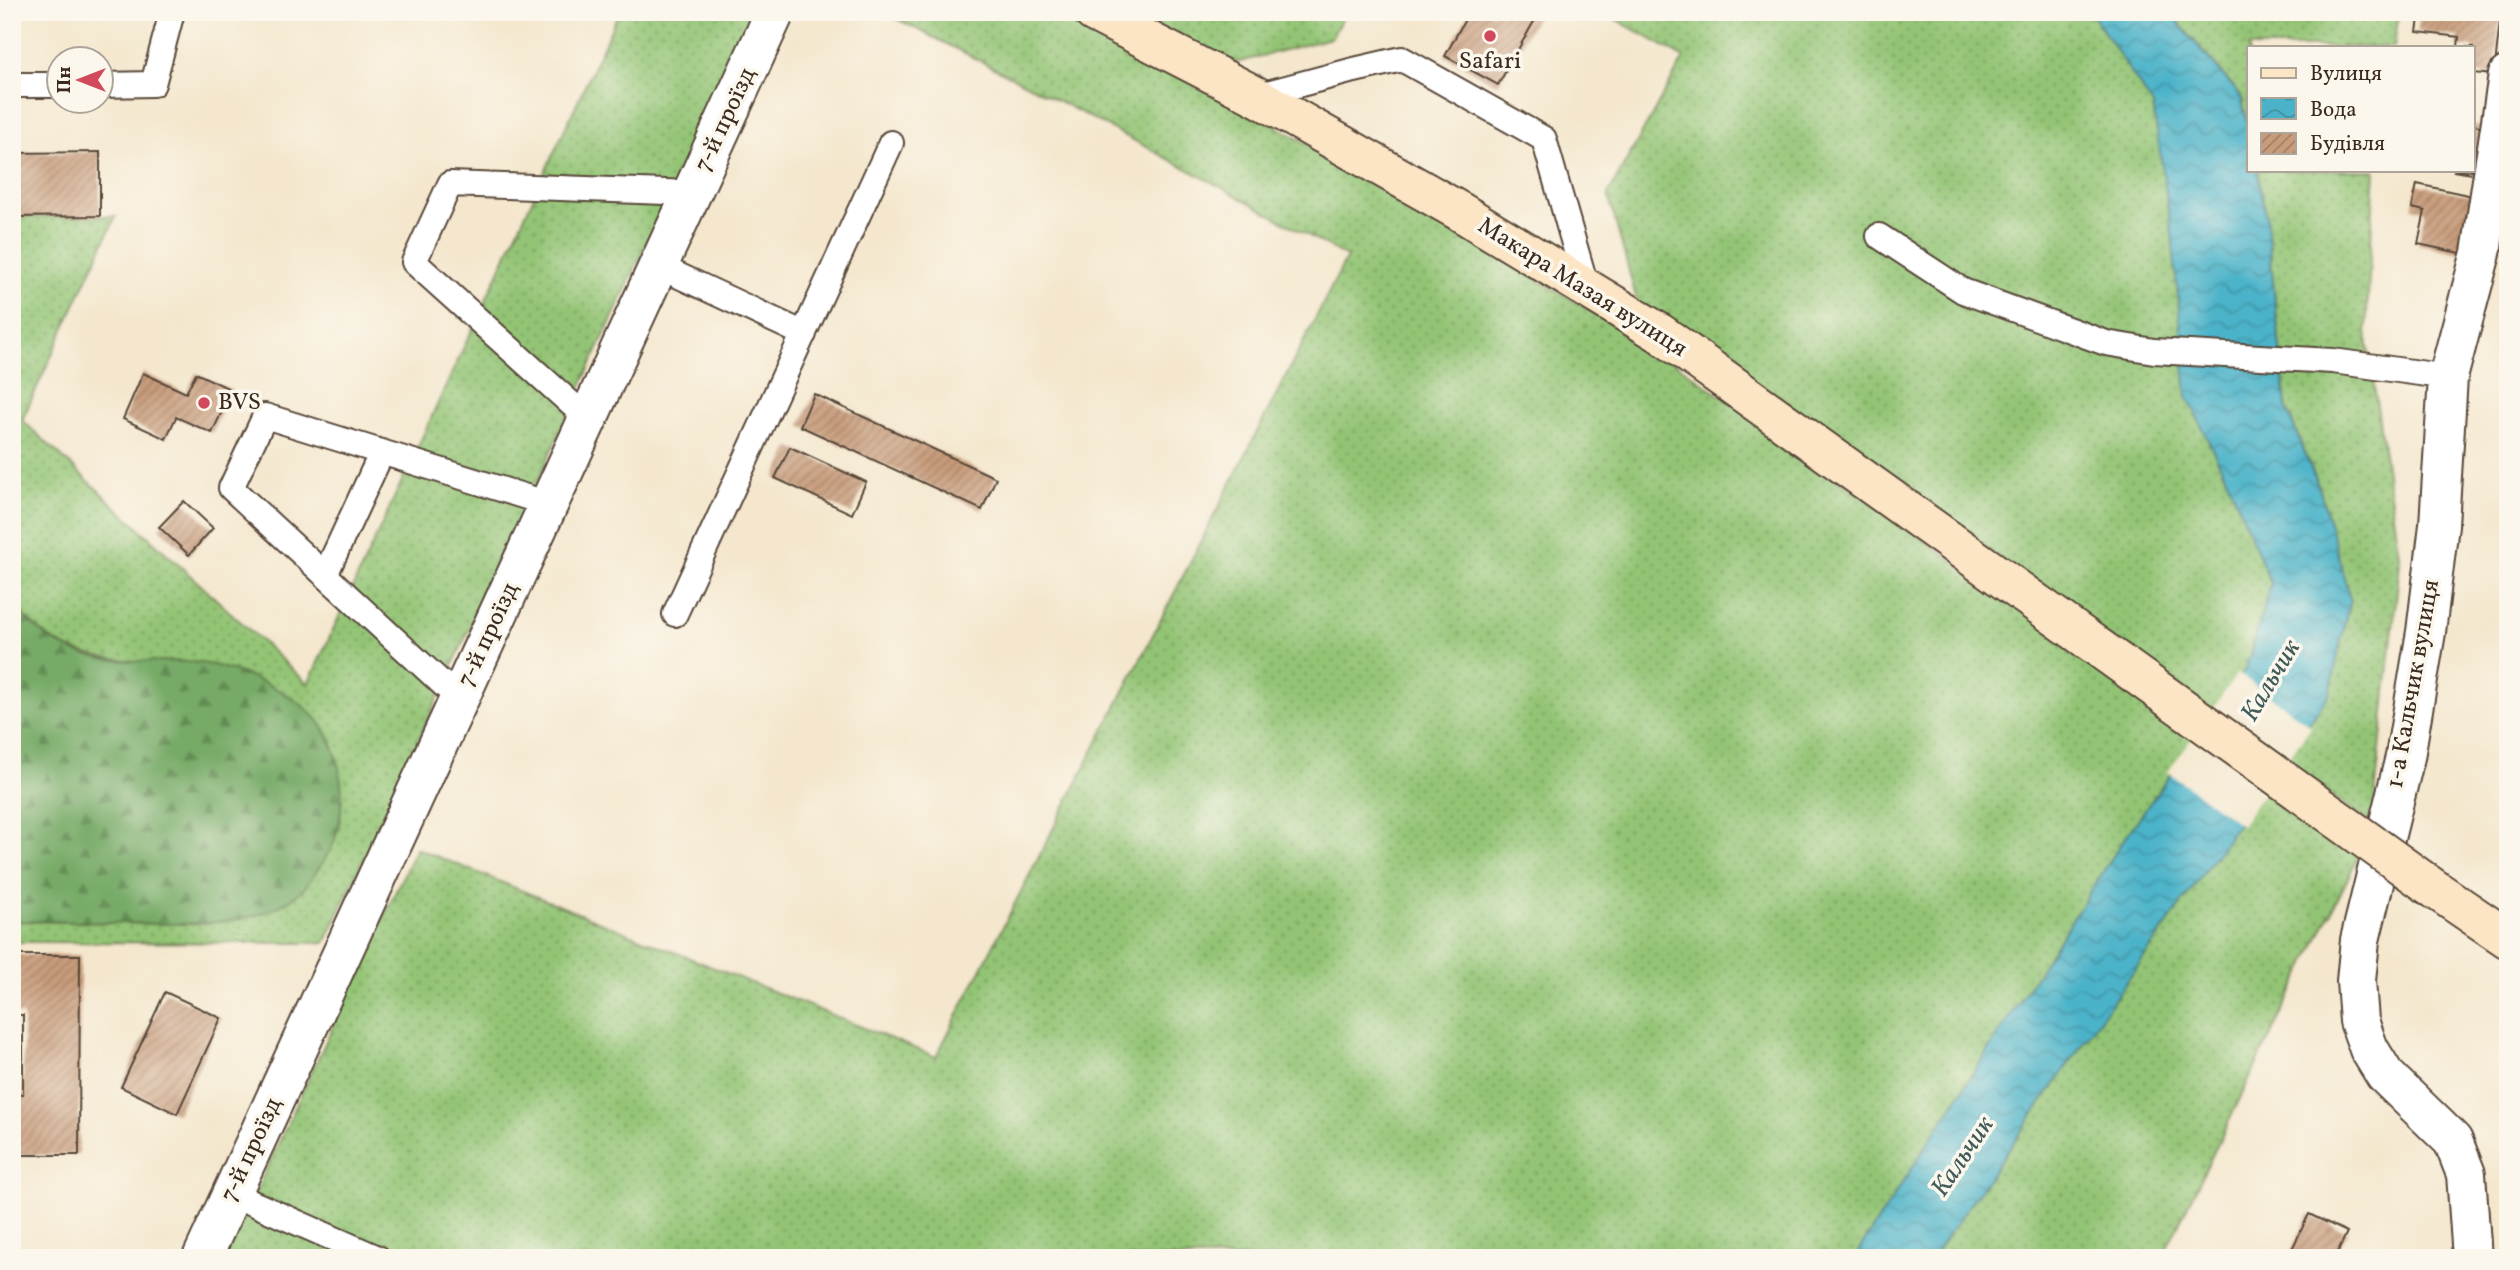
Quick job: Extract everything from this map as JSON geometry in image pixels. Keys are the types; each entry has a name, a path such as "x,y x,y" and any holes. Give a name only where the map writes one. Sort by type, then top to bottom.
{"main road":[{"name":"Макара Мазая вулиця","path":"1093,12 1256,96 1459,211 1660,333 2508,939"}],"street":[{"name":"7-й проїзд","path":"202,1258 775,12"},
{"name":"1-а Кальчик вулиця","path":"2472,1258 2466,1174 2454,1141 2385,1075 2368,1049 2359,1021 2356,981 2360,940 2405,757 2427,632 2439,525 2448,377 2481,253 2508,75"}],"lane":[{"path":"116,85 153,85 172,12"},
{"path":"1256,96 1402,59 1544,139 1587,289"},
{"path":"12,85 46,85"},
{"path":"675,614 891,143"},
{"path":"588,419 414,262 450,184 692,193"},
{"path":"1879,236 1963,291 2106,343 2154,351 2333,361 2448,377"},
{"path":"658,266 804,334"},
{"path":"459,699 231,488 265,416 549,504"},
{"path":"325,575 382,452"},
{"path":"232,1194 378,1258"}],"green space":[{"path":"619,12 753,12 325,943 12,942 12,921 182,924 232,921 216,666 122,660 77,651 55,642 34,628 12,604 12,217 116,216 22,420 308,684"},
{"path":"883,12 1061,12 1249,110 1651,346 2198,735 2123,841 1854,1258 225,1258 416,848 936,1057 1347,257 1117,132"},
{"path":"1127,12 1346,12 1331,38 1228,65"},
{"path":"1603,12 2087,12 2094,16 2153,105 2172,234 2232,490 2271,584 2246,668 2215,712 1637,301 1608,194 1684,58"},
{"path":"2169,12 2399,12 2394,46 2247,46 2247,123 2241,95"},
{"path":"2257,172 2375,172 2366,332 2400,562 2372,824 2282,760 2320,490 2286,407 2266,214"},
{"path":"12,604 43,633 80,653 114,660 183,661 230,669 282,692 315,717 332,744 337,760 342,793 341,810 329,852 296,896 275,908 250,917 223,922 167,924 12,921"},
{"path":"2265,785 2359,855 2162,1258 1932,1258"}],"water":[{"name":"Кальчик","path":"2087,12 2169,12 2241,96 2247,123 2247,172 2257,172 2266,214 2286,407 2320,490 2350,599 2330,693 1932,1258 1854,1258 2123,841 2246,668 2271,584 2232,490 2187,396 2172,234 2153,105 2094,17"}],"pier":[{"path":"2238,673 2311,726 2241,825 2168,772"}],"building":[{"path":"1469,12 1530,12 1537,16 1498,85 1445,56"},
{"path":"2420,12 2501,12 2494,75 2474,73 2474,46 2458,46 2459,37 2417,32"},
{"path":"2474,125 2486,127 2480,175 2460,172 2474,172"},
{"path":"100,152 100,216 12,217 12,153"},
{"path":"2417,184 2477,197 2465,254 2418,244 2425,211 2412,208"},
{"path":"143,373 186,393 196,373 232,390 212,433 176,417 166,439 123,419"},
{"path":"814,394 996,478 982,510 800,426"},
{"path":"790,447 866,482 852,514 775,478"},
{"path":"184,501 213,528 189,555 159,527"},
{"path":"12,955 80,955 79,1155 12,1155 12,1094 23,1094 23,1015 12,1015"},
{"path":"165,992 221,1018 177,1114 121,1087"},
{"path":"2309,1214 2347,1232 2335,1258 2299,1258 2290,1253"}],"place":[{"name":"Safari","path":"1490,36"},
{"name":"BVS","path":"204,403"}]}
